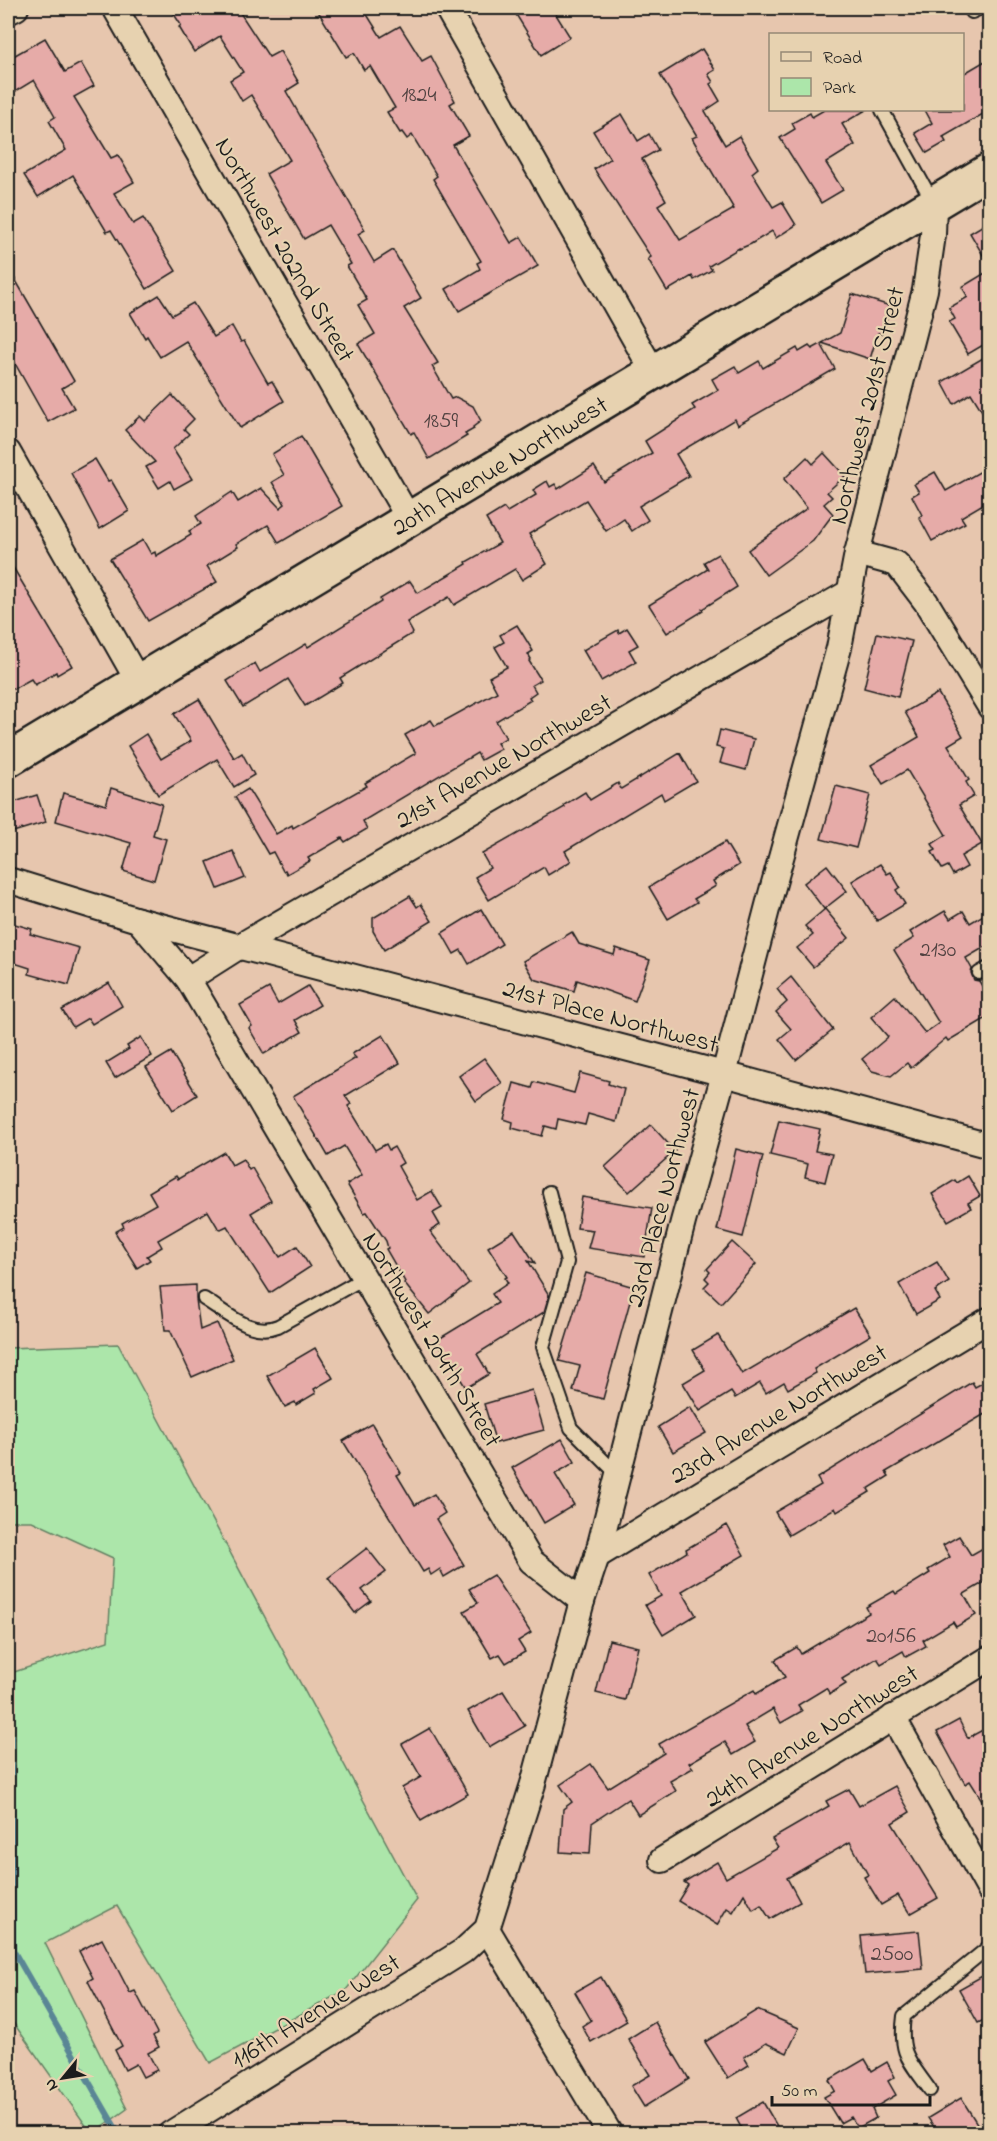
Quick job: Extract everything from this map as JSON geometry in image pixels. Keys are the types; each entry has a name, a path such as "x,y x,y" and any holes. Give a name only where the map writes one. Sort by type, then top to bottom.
{"street":[{"path":"8,12 16,8"},
{"name":"Northwest 202nd Street","path":"115,8 409,519"},
{"path":"447,8 654,373"},
{"name":"20th Avenue Northwest","path":"8,760 990,170"},
{"name":"Northwest 201st Street","path":"934,204 933,236 925,290 857,553 897,564 926,602 990,707"},
{"path":"8,452 138,681"},
{"name":"21st Place Northwest","path":"138,920 724,1074 839,648 857,553"},
{"name":"21st Avenue Northwest","path":"188,979 240,946 848,593"},
{"path":"8,880 138,920"},
{"name":"Northwest 204th Street","path":"138,920 188,979 531,1561 582,1600"},
{"name":"23rd Place Northwest","path":"582,1600 597,1556 724,1074 990,1146"},
{"name":"23rd Avenue Northwest","path":"597,1556 990,1319"},
{"path":"582,1600 533,1784 487,1929 610,2133"},
{"name":"24th Avenue Northwest","path":"662,1860 990,1658"},
{"path":"893,1717 990,1891"},
{"name":"116th Avenue West","path":"170,2133 463,1951 487,1929"}],"lane":[{"path":"883,111 934,204"},
{"path":"549,1192 567,1262 543,1347 572,1428 618,1475"},
{"path":"204,1299 250,1328 265,1329 278,1326 364,1278"},
{"path":"930,2090 904,2052 902,2033 904,2016 990,1946"}],"green space":[{"path":"118,1344 417,1900 346,1990 210,2063 117,1906 45,1943 127,2109 92,2134 8,2017 8,1674 108,1641 113,1558 32,1521 8,1521 8,1348"}],"building":[{"path":"170,8 237,8 269,57 280,51 299,83 286,91 365,230 358,234 374,262 393,250 421,298 404,308 438,363 432,366 451,399 456,397 473,406 481,421 465,434 467,436 429,459 414,432 411,434 358,344 375,334 358,305 367,300 347,266 351,264 328,225 304,239 266,174 290,160 251,95 242,101 230,80 243,72 220,36 194,52"},
{"path":"316,8 363,8 381,37 400,26 422,61 431,56 455,101 450,104 469,136 453,145 511,243 521,237 538,266 459,311 446,289 480,269 477,263 481,261 433,179 437,176 412,135 407,139 402,132 400,133 387,112 395,108 370,66 364,70 354,53 346,57"},
{"path":"512,8 552,8 570,37 541,55"},
{"path":"45,38 65,72 81,63 94,86 74,97 111,158 118,155 134,182 114,193 133,224 143,218 176,271 147,289 111,230 107,232 73,175 38,197 24,175 66,150 49,121 55,117 34,80 8,96 8,59"},
{"path":"702,49 715,70 708,74 713,82 710,84 720,101 705,111 725,145 739,136 758,168 752,173 773,207 782,202 796,225 776,238 772,231 709,266 712,270 694,280 692,276 667,291 648,259 651,257 594,169 610,159 593,131 622,114 638,141 649,134 658,150 642,159 666,200 658,205 680,240 734,209 692,138 697,136 660,75"},
{"path":"990,58 990,110 943,137 946,142 927,153 915,133 932,123 926,111 964,111 964,73"},
{"path":"822,111 864,111 842,124 855,145 826,163 843,190 821,203 780,138 795,129 792,123 810,113 812,117"},
{"path":"990,221 990,267 970,233"},
{"path":"8,267 74,381 62,388 74,408 48,422 8,351"},
{"path":"990,270 990,341 968,354 949,322 955,319 949,308 968,297 962,287"},
{"path":"852,294 890,306 882,334 878,333 870,359 822,343 840,333"},
{"path":"159,295 172,315 193,303 214,337 232,326 241,342 244,341 268,383 272,381 284,401 240,428 186,341 160,357 147,336 145,338 130,313"},
{"path":"821,344 835,369 738,425 735,419 676,454 689,476 639,506 648,520 632,531 624,519 606,531 586,500 529,534 547,564 522,580 515,569 454,605 449,597 407,622 413,633 340,678 343,683 305,706 288,679 243,707 227,681 255,663 260,672 306,644 308,647 381,602 380,599 410,581 418,593 467,564 466,562 500,543 486,519 504,508 507,512 536,495 533,490 547,481 550,487 555,484 558,489 594,466 604,482 652,453 645,441 695,409 692,405 718,390 712,379 735,366 739,373 759,361 763,368 797,348 799,352 809,346 812,349"},
{"path":"983,358 990,369 990,424 971,393 954,404 942,382"},
{"path":"172,395 194,419 184,429 189,434 173,449 192,479 174,489 170,481 159,488 146,467 155,462 125,430 140,416 145,421"},
{"path":"301,436 342,506 279,543 268,525 236,544 238,547 207,566 217,582 148,621 110,559 143,540 151,554 155,552 156,556 191,535 189,531 201,524 196,516 232,492 238,502 261,488 280,508 285,504 272,482 284,475 272,454"},
{"path":"824,453 845,476 827,492 832,497 824,504 833,514 813,541 766,575 748,550 807,508 784,479 807,457 813,464"},
{"path":"95,459 108,481 111,480 129,511 100,529 71,473"},
{"path":"990,466 990,500 961,517 965,523 932,541 919,517 922,515 912,496 919,492 914,484 935,472 946,491"},
{"path":"718,554 737,587 667,633 649,605 708,569 704,562"},
{"path":"8,559 72,666 57,675 56,672 35,685 31,679 8,692"},
{"path":"517,625 533,651 528,654 531,659 529,661 541,680 532,685 536,692 529,697 531,700 496,721 506,738 497,743 501,749 481,760 477,753 363,821 367,829 345,842 342,838 308,858 310,861 287,874 285,870 283,871 273,852 268,854 235,797 248,789 276,834 292,825 293,828 367,786 365,783 416,753 405,735 431,720 435,726 497,692 489,677 507,667 495,647 504,642 500,635"},
{"path":"627,628 638,645 629,650 636,662 601,681 583,650 618,630 619,633"},
{"path":"877,633 912,641 898,697 864,688"},
{"path":"938,693 963,736 948,745 969,780 966,782 974,796 959,805 982,844 961,856 967,867 953,875 948,866 942,869 932,852 936,850 932,844 946,835 907,770 883,784 871,765 919,737 905,712"},
{"path":"199,699 234,758 242,753 254,775 234,787 217,759 158,795 128,746 146,734 161,759 191,741 174,714"},
{"path":"720,730 754,739 746,770 720,763 724,749 716,747"},
{"path":"680,753 696,781 664,800 661,793 565,851 571,861 548,875 544,867 489,900 475,877 490,868 482,854 565,807 564,805 585,792 590,800 618,783 621,789"},
{"path":"836,786 870,795 856,848 821,839"},
{"path":"111,788 162,804 153,835 166,839 154,880 123,871 131,843 56,821 63,793 106,805"},
{"path":"37,795 46,822 13,832 12,829 8,830 8,804"},
{"path":"725,842 739,865 713,881 716,886 694,899 697,902 668,919 649,887"},
{"path":"233,851 245,878 218,889 207,862"},
{"path":"880,864 887,874 891,872 900,887 896,890 905,904 877,921 852,881"},
{"path":"827,865 847,891 824,909 804,883"},
{"path":"410,896 417,907 421,904 432,921 384,950 373,931 373,918"},
{"path":"481,909 502,944 469,964 461,950 454,954 442,933"},
{"path":"825,909 849,938 813,967 797,948 813,935 805,926"},
{"path":"945,911 950,919 963,911 970,923 990,911 990,944 966,958 972,969 974,980 979,981 982,986 990,982 990,1016 948,1041 946,1038 911,1068 907,1063 891,1076 872,1071 862,1059 888,1037 871,1017 895,996 925,1033 939,1023 894,950 914,938 910,932"},
{"path":"8,922 32,929 30,934 79,948 69,985 29,974 30,968 8,961"},
{"path":"572,932 579,944 614,955 616,948 650,960 635,1001 577,980 574,991 534,979 523,961"},
{"path":"791,977 833,1030 796,1060 779,1039 791,1029 776,1012 787,1002 777,989"},
{"path":"109,983 122,1006 92,1024 88,1018 73,1027 62,1010"},
{"path":"308,986 320,1005 295,1020 302,1032 264,1054 249,1028 252,1026 240,1005 269,988 278,1004"},
{"path":"383,1035 400,1063 345,1096 351,1104 348,1106 375,1150 386,1144 389,1150 394,1147 403,1163 398,1166 417,1200 432,1191 442,1208 433,1213 440,1225 430,1231 469,1283 429,1314 404,1283 386,1249 388,1248 386,1241 367,1212 364,1213 347,1184 362,1175 344,1146 328,1156 293,1096 356,1058 352,1054"},
{"path":"141,1037 152,1056 115,1078 106,1063 129,1049 127,1046"},
{"path":"171,1052 197,1095 173,1110 146,1067"},
{"path":"484,1058 502,1083 476,1101 459,1076"},
{"path":"580,1073 609,1081 608,1084 624,1089 616,1122 588,1114 585,1125 558,1119 556,1129 545,1126 542,1136 512,1128 513,1122 504,1119 514,1083 532,1088 534,1082 574,1093"},
{"path":"779,1120 820,1129 815,1151 832,1154 825,1182 805,1177 808,1164 770,1155"},
{"path":"651,1125 675,1151 629,1192 605,1167"},
{"path":"736,1149 763,1156 743,1237 717,1230"},
{"path":"224,1152 232,1165 243,1159 249,1170 252,1168 271,1201 251,1213 280,1257 297,1246 310,1267 270,1293 227,1226 218,1228 208,1211 158,1240 162,1247 147,1256 150,1260 137,1268 115,1232 124,1227 122,1223 156,1204 149,1192 176,1176 178,1179"},
{"path":"968,1176 980,1196 968,1203 971,1208 948,1221 932,1194 955,1180 957,1183"},
{"path":"582,1197 652,1208 644,1257 588,1248 593,1230 577,1228"},
{"path":"514,1231 535,1263 528,1261 549,1295 544,1312 477,1354 489,1374 466,1388 437,1340 498,1303 492,1294 508,1283 505,1278 507,1277 488,1247"},
{"path":"732,1242 756,1264 721,1303 704,1287 709,1282 705,1278 710,1272 707,1269"},
{"path":"937,1262 949,1282 935,1291 940,1300 916,1314 899,1284"},
{"path":"586,1273 634,1287 603,1399 573,1391 580,1366 559,1361"},
{"path":"196,1285 200,1330 217,1323 233,1359 192,1377 170,1330 165,1330 160,1287"},
{"path":"854,1308 871,1335 814,1369 816,1373 788,1389 784,1382 766,1393 760,1383 735,1398 731,1392 700,1411 683,1383 705,1370 693,1350 718,1335 742,1374"},
{"path":"315,1348 333,1378 314,1389 316,1393 296,1405 295,1402 285,1407 267,1376"},
{"path":"990,1379 990,1411 886,1472 889,1476 868,1489 870,1492 837,1512 835,1508 789,1535 775,1512 821,1485 817,1478 972,1382 975,1387"},
{"path":"532,1390 544,1430 496,1443 484,1404"},
{"path":"690,1407 706,1433 673,1452 658,1427"},
{"path":"372,1424 401,1473 397,1475 415,1505 434,1494 445,1513 436,1519 464,1565 444,1577 440,1569 431,1575 428,1569 423,1572 343,1441"},
{"path":"562,1439 575,1462 555,1474 574,1505 544,1523 512,1468"},
{"path":"727,1525 744,1555 682,1591 696,1615 663,1635 645,1605 661,1596 649,1575 687,1552 686,1549"},
{"path":"959,1536 971,1555 990,1544 990,1579 964,1594 976,1615 956,1627 953,1622 923,1640 926,1646 906,1657 903,1651 881,1664 877,1658 842,1679 846,1684 830,1694 826,1688 798,1705 802,1711 781,1723 773,1709 745,1726 755,1742 733,1755 725,1742 689,1763 693,1768 670,1781 676,1791 638,1815 628,1799 592,1823 590,1854 560,1852 563,1809 572,1802 560,1785 591,1764 608,1788 664,1753 659,1744 754,1690 756,1694 785,1677 775,1660 797,1647 801,1654 869,1613 866,1607 894,1591 896,1594 930,1573 928,1570 950,1557 943,1545"},
{"path":"367,1548 386,1572 362,1590 371,1601 355,1613 328,1578"},
{"path":"493,1575 531,1633 518,1641 525,1652 506,1663 500,1654 492,1658 464,1611 478,1603 469,1589"},
{"path":"609,1640 638,1647 625,1700 596,1693"},
{"path":"503,1691 525,1726 489,1747 468,1711"},
{"path":"959,1720 968,1738 990,1726 990,1813 970,1781 965,1784 937,1732"},
{"path":"430,1728 468,1794 421,1821 402,1788 421,1777 402,1744"},
{"path":"895,1786 910,1812 892,1823 938,1898 910,1914 898,1895 881,1905 864,1877 868,1875 850,1842 787,1878 800,1902 770,1919 761,1905 753,1910 744,1894 733,1912 727,1908 717,1925 678,1901 688,1885 684,1882 717,1862 726,1878 778,1848 772,1839 829,1806 826,1801 849,1789 859,1806"},
{"path":"919,1931 923,1969 865,1974 861,1936"},
{"path":"102,1939 130,1993 135,1991 157,2033 153,2036 159,2047 148,2053 157,2070 143,2077 136,2064 125,2070 115,2050 122,2046 88,1981 93,1978 79,1951"},
{"path":"984,1975 990,1986 990,2017 978,2023 959,1989"},
{"path":"601,1977 627,2021 591,2042 582,2026 591,2020 575,1992"},
{"path":"757,2010 799,2028 787,2053 766,2043 744,2057 749,2065 728,2078 705,2042"},
{"path":"655,2022 689,2079 644,2107 631,2086 650,2075 628,2039"},
{"path":"865,2059 872,2071 887,2062 895,2077 888,2081 896,2095 872,2109 876,2118 858,2128 851,2117 840,2123 824,2097 835,2091 829,2080"},
{"path":"961,2098 983,2133 938,2133 928,2118"},
{"path":"763,2102 781,2133 744,2133 736,2118"}],"waterway":[{"path":"11,1698 13,1950 119,2134"}]}
